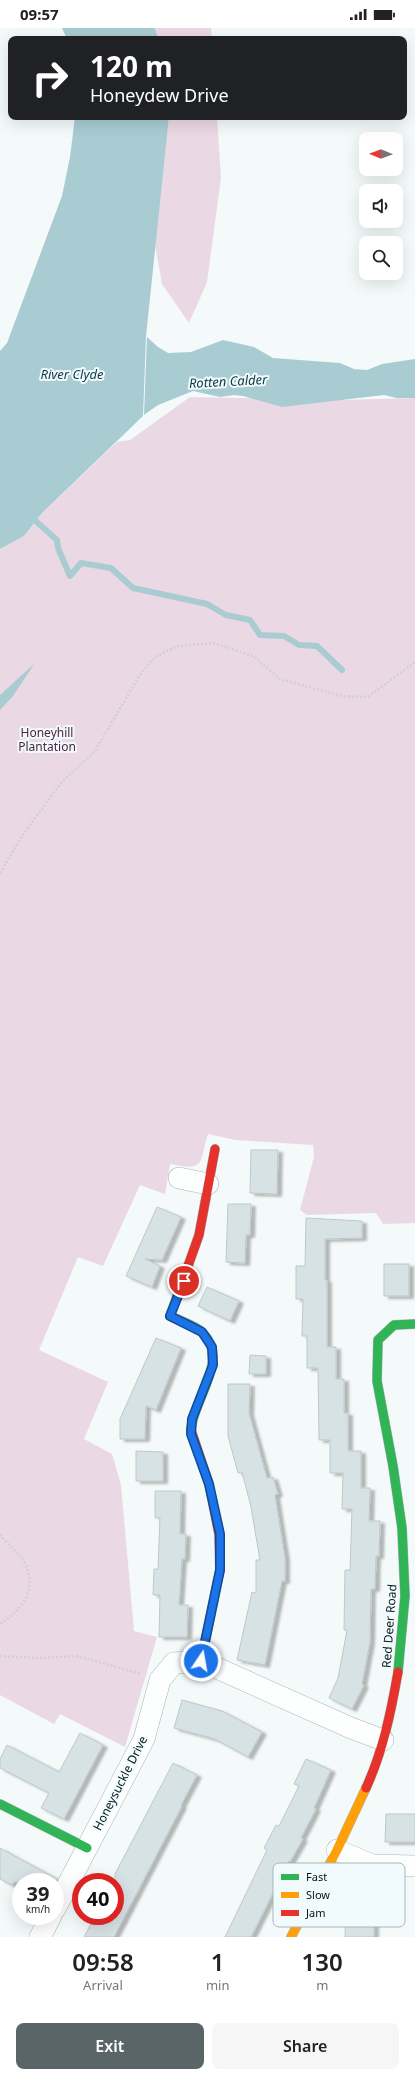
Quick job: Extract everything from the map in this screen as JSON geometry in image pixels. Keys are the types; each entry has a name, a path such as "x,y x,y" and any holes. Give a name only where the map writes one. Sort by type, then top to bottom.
{"street":[{"path":"201,1661 220,1570 220,1534 209,1484 191,1434 192,1419 213,1365 212,1347 202,1332 170,1316 199,1235 215,1150"},
{"path":"178,1178 208,1184"},
{"name":"Red Deer Road","path":"330,1863 373,1773 389,1722 398,1670 405,1596 402,1528 393,1466 377,1381 378,1340 394,1325 415,1324"},
{"name":"Honeysuckle Drive","path":"64,1892 144,1739 160,1680 174,1663 201,1661 351,1728 384,1740"},
{"path":"0,1804 87,1848"},
{"path":"337,1850 367,1863"},
{"path":"405,1866 415,1866"},
{"path":"40,1937 46,1925"},
{"name":"Red Deer Road","path":"291,1937 296,1927"}],"path":[{"path":"0,873 24,833 61,783 95,751 139,676 155,657 177,646 214,643 253,656 280,679 342,696 368,697 415,662"},
{"path":"0,1535 26,1565 30,1583 27,1598 21,1607 11,1617 0,1624"},
{"path":"0,1656 38,1658 77,1656 160,1680"}],"green space":[{"path":"155,28 211,28 212,36 159,36 157,35"},
{"path":"169,120 217,120 221,178 207,282 189,323 162,284 155,244"},
{"name":"Honeyhill Plantation","path":"190,397 340,400 415,398 415,1223 383,1224 376,1213 307,1215 300,1210 314,1157 313,1145 236,1140 208,1134 202,1158 199,1163 190,1167 170,1164 165,1194 140,1185 103,1266 78,1257 39,1350 108,1382 84,1439 112,1454 121,1485 134,1631 157,1637 125,1747 60,1714 54,1724 0,1695 0,549 24,536 42,513 117,442 130,440"}],"water":[{"path":"62,28 155,28 157,35 159,36 66,36"},
{"name":"River Clyde","path":"75,120 169,120 146,336 143,416 42,513 24,536 0,549 0,351 7,343 62,196 70,157"},
{"name":"Rotten Calder","path":"147,337 158,347 168,353 191,352 223,340 254,347 273,358 340,363 354,369 367,370 382,364 415,359 415,398 397,398 384,395 282,407 243,396 234,395 220,397 193,391 158,405 144,415"},
{"path":"35,663 13,696 0,710 0,695"}],"building":[{"path":"251,1150 278,1150 277,1194 250,1193"},
{"path":"228,1204 251,1204 250,1235 246,1235 245,1263 226,1262"},
{"path":"157,1207 181,1217 162,1260 145,1259 160,1266 152,1287 126,1276"},
{"path":"306,1218 362,1221 362,1238 325,1239 325,1280 327,1280 327,1347 336,1347 336,1379 344,1379 344,1413 348,1413 348,1451 361,1451 361,1488 370,1488 369,1521 380,1521 379,1556 376,1556 375,1589 371,1589 370,1642 362,1684 364,1685 352,1709 329,1698 338,1678 347,1630 344,1630 345,1570 350,1570 352,1509 342,1509 343,1473 330,1473 330,1440 319,1440 318,1368 307,1368 307,1336 302,1336 303,1299 296,1299 296,1266 305,1266"},
{"path":"384,1264 409,1264 409,1296 384,1296"},
{"path":"207,1287 239,1301 230,1321 198,1306"},
{"path":"156,1338 181,1348 156,1410 146,1406 145,1439 120,1439 120,1419"},
{"path":"250,1355 266,1356 266,1374 249,1374"},
{"path":"228,1384 250,1384 249,1413 267,1478 273,1477 278,1494 275,1495 285,1558 285,1581 282,1581 265,1665 237,1660 252,1592 256,1593 256,1560 260,1560 251,1507 242,1472 238,1473 228,1436"},
{"path":"136,1451 163,1452 163,1481 136,1481"},
{"path":"155,1491 181,1491 180,1534 186,1534 185,1559 182,1559 179,1605 188,1605 187,1637 159,1637 160,1595 153,1595 154,1569 158,1569 160,1518 155,1518"},
{"path":"182,1700 222,1711 262,1732 248,1757 215,1739 174,1728"},
{"path":"80,1733 103,1745 64,1819 41,1808 49,1793 0,1768 0,1759 7,1745 59,1772"},
{"path":"306,1759 331,1770 314,1808 316,1809 301,1838 303,1839 290,1862 273,1863 273,1893 251,1937 225,1937 267,1850 264,1848 276,1825 279,1826 299,1786 294,1784"},
{"path":"173,1763 197,1775 124,1918 124,1873 116,1873"},
{"path":"386,1814 415,1814 415,1842 385,1842"},
{"path":"0,1848 46,1873 12,1873 12,1885 0,1879"},
{"path":"90,1925 120,1925 114,1937 84,1937"},
{"path":"345,1927 374,1927 374,1937 345,1937"}],"waterway":[{"path":"30,516 57,540 58,548 70,576 81,563 111,568 133,588 207,604 226,615 250,620 260,635 284,636 299,645 317,646 342,670"}],"traffic: fast":[{"path":"188,1266 170,1316 200,1330 210,1344 213,1356 212,1368 193,1418 191,1430"},
{"path":"398,1672 405,1596 402,1528 393,1466 377,1381 378,1340 394,1325 415,1324"},
{"path":"0,1804 87,1848"}],"traffic: slow":[{"path":"330,1863 366,1788"},
{"path":"291,1937 296,1927"}],"traffic: jam":[{"path":"188,1266 199,1235 215,1149"},
{"path":"191,1430 209,1484 219,1534 220,1570 201,1661"},
{"path":"366,1788 386,1731 398,1672"}],"route":[{"path":"184,1281 170,1316 202,1332 212,1347 213,1365 192,1419 191,1434 209,1484 220,1534 220,1570 201,1661"}]}
